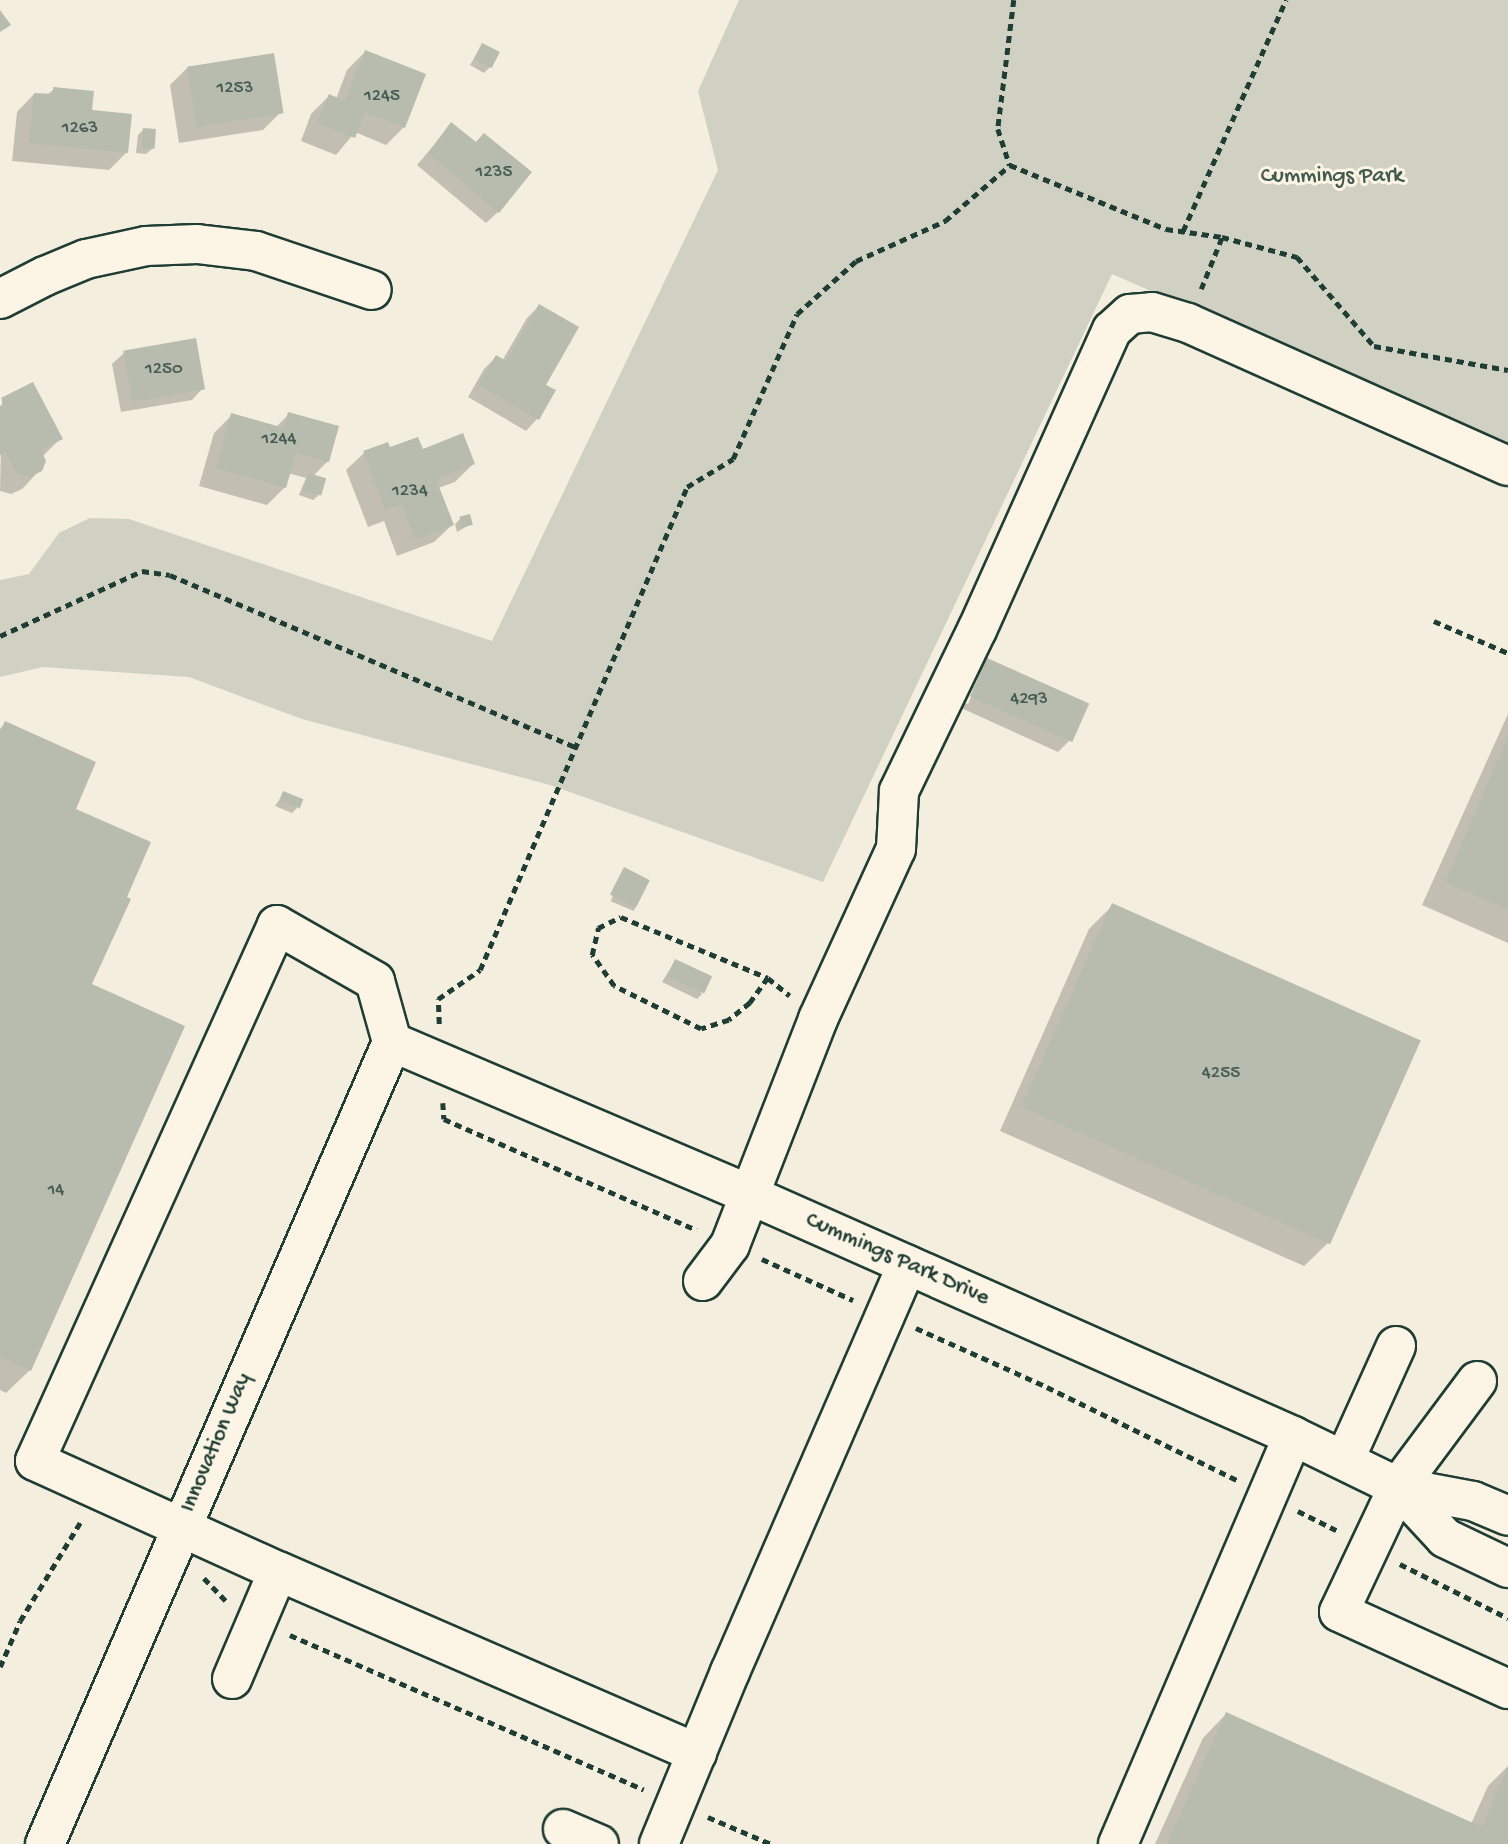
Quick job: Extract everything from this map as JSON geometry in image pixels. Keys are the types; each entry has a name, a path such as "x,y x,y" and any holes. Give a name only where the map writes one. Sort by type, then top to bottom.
{"street":[{"path":"1,298 86,259 146,246 197,244 256,251 372,290"},
{"path":"703,1281 730,1245 818,1019 896,849 899,791 976,630 1112,330 1130,314 1152,312 1188,323 1508,466"},
{"path":"392,1042 376,981 277,925 35,1461 278,1571 697,1753"},
{"name":"Cummings Park Drive","path":"392,1042 750,1195 1345,1459 1398,1487 1473,1501 1508,1516"},
{"name":"Innovation Way","path":"45,1844 392,1042"},
{"path":"659,1844 907,1265"},
{"path":"1345,1459 1396,1346"},
{"path":"1477,1381 1398,1487 1339,1612 1508,1689"},
{"path":"1118,1844 1293,1436"},
{"name":"Cummings Park Drive","path":"1398,1487 1446,1538 1508,1567"},
{"path":"232,1679 278,1571"},
{"path":"563,1829 598,1844"}],"path":[{"path":"1014,0 998,129 1010,165 1166,229 1222,237 1297,257 1374,346 1508,370"},
{"path":"1184,231 1286,0"},
{"path":"438,999 480,970 687,486 733,459 797,314 856,261 945,221 1010,165"},
{"path":"1188,323 1222,237"},
{"path":"0,636 142,571 170,575 576,747"},
{"path":"1434,621 1508,653"},
{"path":"768,978 750,1003 729,1020 701,1029 614,986 592,955 598,928 621,917 768,978 818,1019"},
{"path":"444,1119 1047,1387 1508,1618"},
{"path":"0,1667 20,1620 82,1520"},
{"path":"201,1574 229,1605"},
{"path":"280,1631 651,1793"},
{"path":"707,1816 771,1844"}],"green space":[{"name":"Cummings Park","path":"739,0 1508,0 1508,447 1112,274 823,882 550,785 302,719 189,677 43,667 0,677 0,580 29,574 59,533 90,518 129,519 492,641 718,170 698,91"}],"building":[{"path":"0,10 11,25 0,32"},
{"path":"482,43 500,52 492,68 474,59"},
{"path":"365,50 426,74 405,128 365,112 355,138 317,123 329,94 345,101"},
{"path":"274,53 284,113 197,127 187,67"},
{"path":"53,87 94,91 92,110 132,114 128,153 29,143 34,93 53,94"},
{"path":"451,122 476,142 484,133 532,172 499,213 428,153"},
{"path":"143,128 156,129 155,149 142,148"},
{"path":"539,304 579,327 546,385 556,390 539,420 478,385 496,355 506,361"},
{"path":"196,338 205,389 132,402 123,351"},
{"path":"33,382 63,439 41,450 46,461 42,471 30,477 17,473 5,452 0,455 0,406 4,404 1,398"},
{"path":"288,412 339,426 329,462 296,453 286,488 216,468 231,413 284,428"},
{"path":"463,433 475,464 436,479 454,525 415,540 402,505 385,510 363,451 388,442 390,447 418,437 423,449"},
{"path":"308,473 326,478 321,496 303,490"},
{"path":"470,514 473,525 462,527 459,517"},
{"path":"987,658 1089,704 1072,742 970,696"},
{"path":"5,721 96,762 76,809 151,842 127,897 131,899 92,984 185,1026 31,1371 0,1357 0,732"},
{"path":"1508,737 1508,910 1445,882"},
{"path":"283,791 303,799 300,809 279,800"},
{"path":"624,867 650,880 636,908 610,895"},
{"path":"1112,903 1421,1040 1330,1244 1021,1107"},
{"path":"675,959 712,976 704,994 667,976"},
{"path":"1226,1712 1482,1827 1508,1766 1508,1844 1167,1844"}]}
